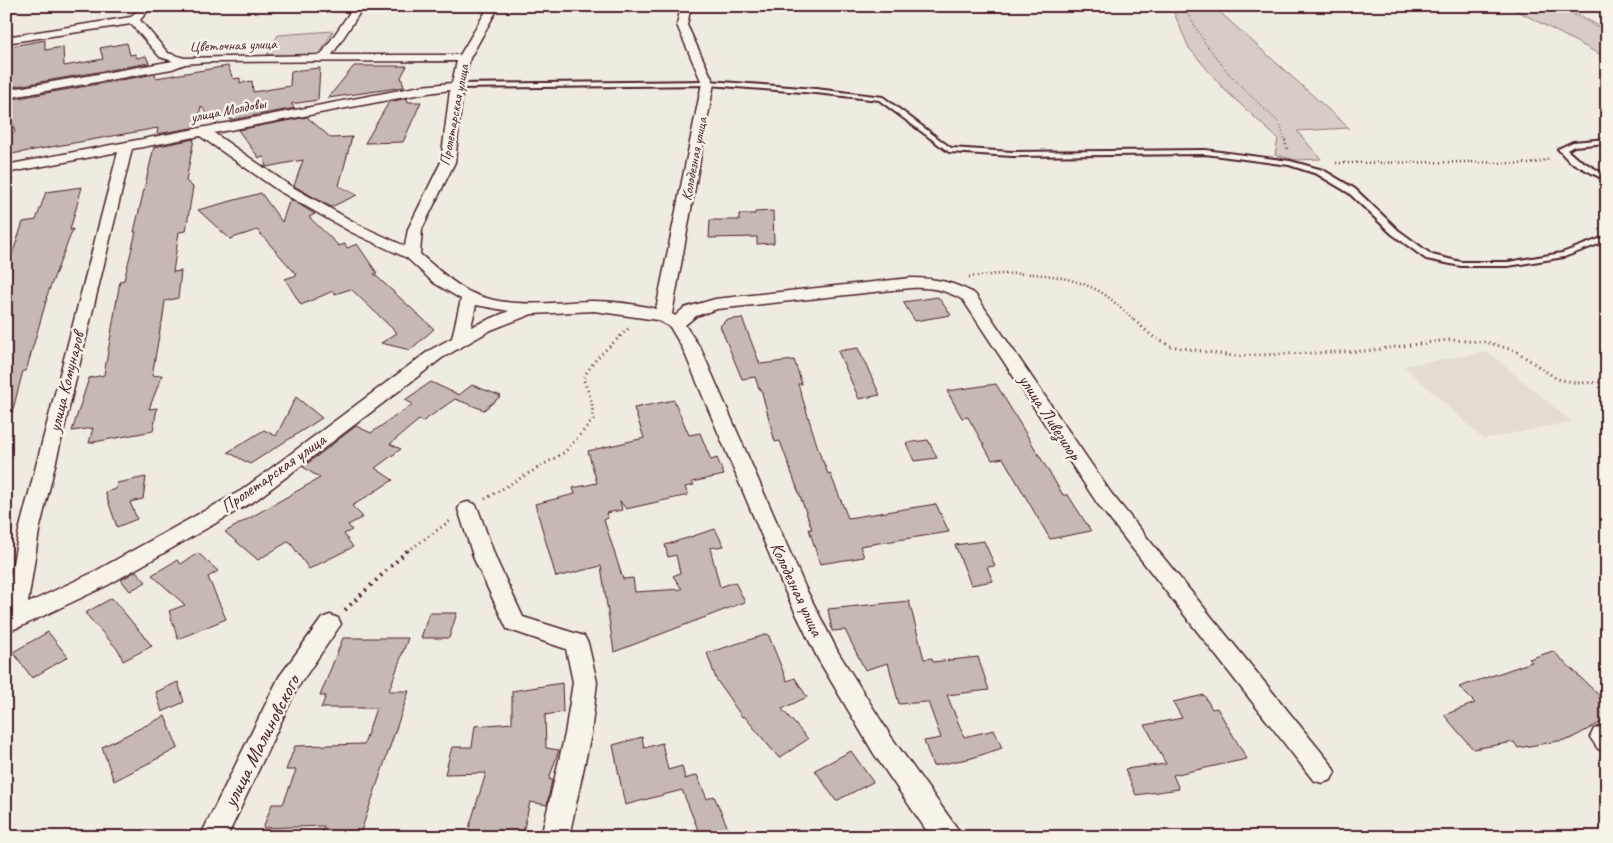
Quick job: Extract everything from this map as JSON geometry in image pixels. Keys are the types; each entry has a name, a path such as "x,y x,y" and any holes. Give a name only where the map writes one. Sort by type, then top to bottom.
{"street":[{"path":"6,40 134,20 147,6"},
{"path":"325,57 359,6"},
{"name":"Пролетарская улица","path":"412,255 415,229 448,162 456,86 464,58 494,6"},
{"path":"686,6 682,25 708,83"},
{"path":"134,20 164,55 183,62"},
{"name":"Цветочная улица","path":"6,94 172,66 183,62 240,58 464,58"},
{"name":"Колодезная улица","path":"708,83 662,317 692,349 795,589 830,659 883,746 947,837"},
{"name":"улица Молдовы","path":"6,169 421,90 456,86"},
{"name":"Пролетарская улица","path":"202,131 284,188 356,229 412,255 440,280 470,299 495,306 530,309 594,306 662,317"},
{"name":"улица Комунаров","path":"10,621 29,531 126,146"},
{"name":"улица Ливезилор","path":"662,317 690,312 715,304 911,283 932,282 952,287 969,297 1104,498 1322,772"},
{"path":"460,340 470,299"},
{"name":"Пролетарская улица","path":"10,621 100,579 249,495 436,354 485,326 530,309"},
{"path":"468,509 485,559 515,623 576,643 585,682 578,734 555,837"},
{"name":"улица Малиновского","path":"213,837 287,684 330,624"}],"lane":[{"path":"456,86 708,83 816,91 880,98 949,150 1012,154 1205,152 1276,160 1320,172 1352,191 1395,232 1429,256 1461,264 1508,264 1564,255 1607,238"},
{"path":"1607,141 1573,144 1562,149 1572,159 1607,179"}],"path":[{"path":"1183,6 1205,43 1230,75 1280,124 1288,148 1276,160"},
{"path":"1559,6 1607,34"},
{"path":"1330,163 1476,162 1529,164 1546,160 1562,149"},
{"path":"932,282 1001,273 1054,274 1097,290 1152,336 1170,346 1232,356 1366,351 1448,340 1486,342 1516,351 1557,379 1578,383 1607,382"},
{"path":"330,624 413,546 468,509 566,452 593,420 592,402 583,378 596,358 662,317"}],"shaded area":[{"path":"1171,6 1213,6 1349,128 1297,131 1321,159 1297,160 1275,155 1278,139 1224,89 1189,48"},
{"path":"1508,6 1565,6 1607,31 1607,58"},
{"path":"333,31 319,55 267,55 278,35"},
{"path":"1488,352 1572,422 1483,439 1404,366"}],"building":[{"path":"45,40 45,50 63,47 64,66 103,59 100,48 127,43 130,55 135,54 137,58 146,56 149,63 6,88 6,47"},
{"path":"228,66 233,79 240,78 240,83 252,81 253,92 290,86 291,71 320,68 318,100 291,104 295,108 231,120 227,116 211,119 201,106 197,127 157,134 158,128 6,155 6,133 15,132 7,100 155,74 156,78"},
{"path":"354,66 407,66 401,77 404,87 328,98"},
{"path":"407,98 408,102 421,102 403,142 365,143 389,102"},
{"path":"307,117 331,138 352,137 339,186 357,195 331,207 294,186 303,160 266,167 264,157 259,158 238,130"},
{"path":"194,139 186,181 193,187 186,231 179,232 173,272 181,271 178,298 165,301 152,376 162,375 149,409 157,408 153,431 89,443 93,428 72,431 89,378 104,375 120,281 124,280 154,147"},
{"path":"82,187 70,230 73,229 46,298 26,371 23,371 12,413 6,412 6,258 11,258 23,222 36,220 46,192"},
{"path":"261,193 282,222 290,199 315,214 309,217 339,246 345,244 347,248 357,244 377,273 374,274 434,329 410,350 381,343 397,333 351,289 335,294 333,291 301,305 285,279 297,275 257,230 230,239 198,210"},
{"path":"773,211 774,243 757,244 757,237 709,238 710,220 739,220 739,214"},
{"path":"938,297 951,315 915,321 903,302"},
{"path":"742,318 760,364 794,360 802,384 798,384 822,461 828,474 830,473 848,518 936,504 949,532 860,546 864,557 820,564 809,529 812,529 780,441 775,442 761,389 759,389 755,377 742,379 720,326 726,320"},
{"path":"858,348 880,395 859,399 838,351"},
{"path":"431,382 459,395 472,385 501,396 484,410 455,399 422,422 419,420 390,444 401,449 375,468 393,480 352,506 363,517 348,525 352,530 344,534 353,547 309,569 289,541 258,560 225,532 320,478 303,467 356,426 371,433 413,404 405,400"},
{"path":"996,384 1063,495 1068,495 1091,531 1050,539 1003,458 992,460 968,417 962,418 947,391"},
{"path":"296,397 322,418 250,464 228,452 264,430 276,436"},
{"path":"674,400 689,435 700,433 711,460 717,458 724,475 692,482 694,485 685,487 688,495 626,509 620,501 622,510 606,513 608,518 604,520 623,579 633,578 635,592 682,589 673,576 680,573 676,555 668,557 665,545 715,529 724,546 710,548 720,587 735,582 745,602 614,652 601,566 556,577 535,504 575,494 573,488 597,483 588,451 644,438 634,408"},
{"path":"928,440 937,458 914,461 906,443"},
{"path":"146,477 143,499 130,502 137,519 117,527 105,492 116,489 117,483"},
{"path":"984,541 995,566 987,567 993,581 971,585 955,545"},
{"path":"198,553 218,571 208,577 226,619 178,639 169,611 185,605 152,575 177,560 181,564"},
{"path":"136,571 146,582 130,591 121,580"},
{"path":"112,598 152,646 123,661 119,651 85,613"},
{"path":"909,601 924,659 932,658 933,662 978,657 989,690 947,695 964,737 994,730 1002,748 972,758 933,766 924,741 941,738 928,702 899,704 888,663 865,670 845,630 832,631 828,609"},
{"path":"429,613 457,613 449,638 421,638"},
{"path":"48,632 68,657 32,678 13,652"},
{"path":"768,634 787,681 795,678 807,697 782,709 808,739 779,758 744,716 742,717 716,679 707,653"},
{"path":"343,638 408,638 389,691 409,691 359,837 320,837 324,826 263,828 272,804 283,804 296,770 286,770 295,746 364,744 376,708 321,708 326,696 320,696"},
{"path":"1553,651 1607,703 1607,719 1570,739 1518,748 1514,742 1473,749 1444,715 1475,703 1459,687 1532,662 1529,659"},
{"path":"178,682 184,702 162,712 156,692"},
{"path":"562,683 563,712 545,715 546,748 559,750 549,779 552,780 547,805 530,802 522,837 471,837 472,831 468,831 486,773 445,774 452,747 472,747 475,726 512,723 512,691"},
{"path":"1204,695 1212,709 1217,708 1247,759 1173,775 1179,789 1136,795 1125,769 1166,764 1145,725 1182,718 1173,702"},
{"path":"165,716 178,748 114,781 102,747"},
{"path":"642,737 644,748 662,743 668,770 682,766 685,779 697,775 707,799 714,796 732,837 701,837 682,790 625,805 613,745"},
{"path":"851,751 873,782 836,801 815,770"}]}
